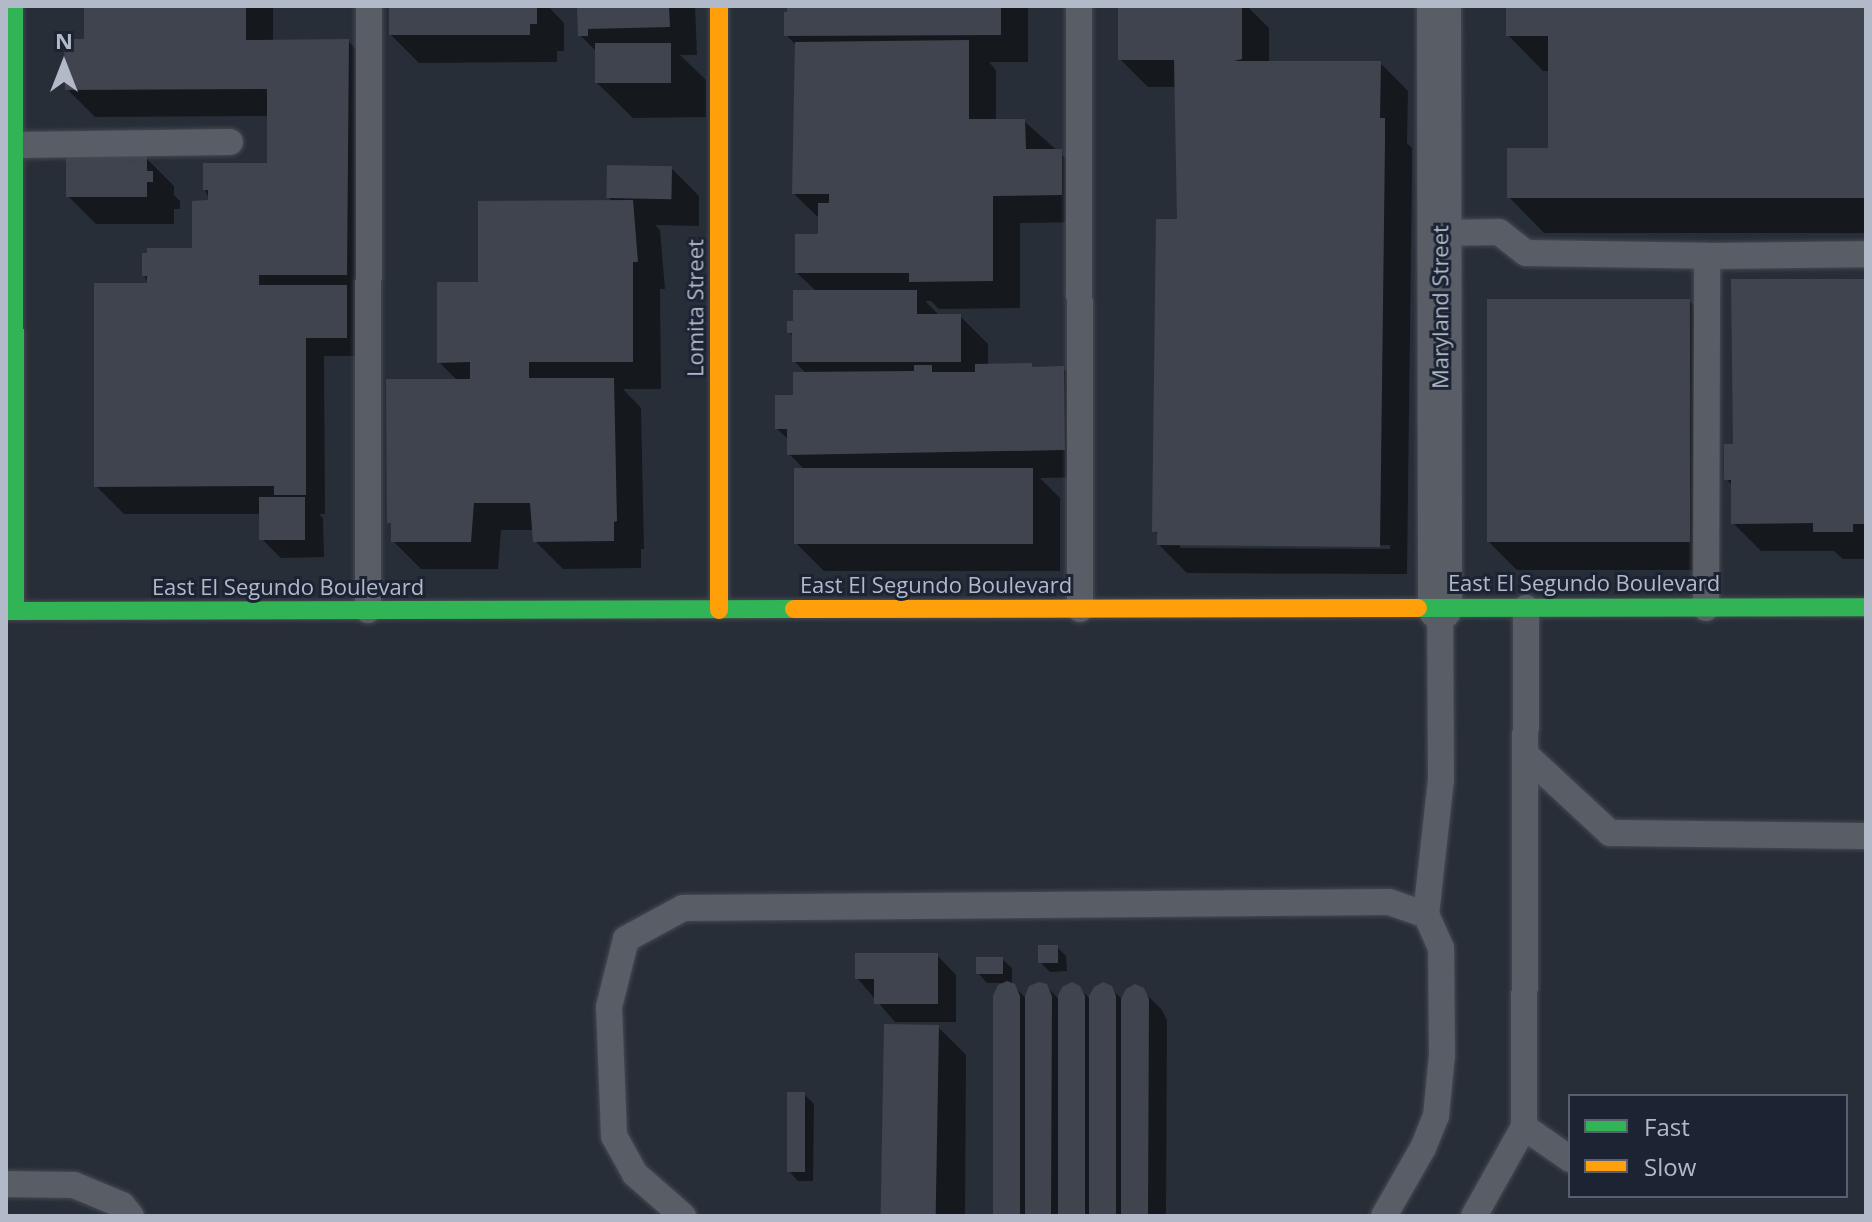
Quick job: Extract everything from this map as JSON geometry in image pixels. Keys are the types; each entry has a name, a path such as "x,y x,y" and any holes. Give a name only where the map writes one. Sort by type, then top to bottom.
{"main road":[{"path":"11,611 14,6"},
{"name":"Lomita Street","path":"719,6 719,610"},
{"name":"East El Segundo Boulevard","path":"11,611 1866,607"}],"street":[{"name":"Maryland Street","path":"1439,6 1440,608"}],"lane":[{"path":"368,610 369,6"},
{"path":"1079,6 1080,609"},
{"path":"14,145 230,142"},
{"path":"1439,233 1499,232 1526,253 1707,256 1866,254"},
{"path":"1706,608 1707,256"},
{"path":"1384,1216 1423,1148 1436,1116 1442,1055 1441,948 1426,915 1441,780 1440,608"},
{"path":"1474,1216 1524,1127 1526,608"},
{"path":"1525,754 1610,833 1866,836"},
{"path":"683,1216 635,1174 614,1136 609,1007 626,939 683,908 1389,902 1426,915"},
{"path":"1524,1127 1568,1158"},
{"path":"6,1184 74,1185 122,1205 131,1216"}],"building":[{"path":"84,6 246,6 246,40 349,39 347,275 259,275 259,285 347,285 347,338 306,338 306,495 274,495 274,486 94,487 94,283 147,283 147,276 142,276 142,253 147,253 147,248 192,248 192,201 208,200 208,190 203,190 203,163 267,163 267,89 65,90 64,39 84,39"},
{"path":"389,6 537,6 537,24 530,24 530,35 389,35"},
{"path":"577,6 669,6 670,27 588,29 588,36 578,36"},
{"path":"787,6 1001,6 1001,35 784,36"},
{"path":"1118,6 1242,6 1242,59 1234,61 1381,61 1380,118 1385,118 1385,143 1380,547 1157,545 1157,532 1152,532 1156,219 1177,219 1174,60 1118,60"},
{"path":"1506,6 1866,6 1866,198 1507,198 1507,148 1548,148 1548,36 1506,36"},
{"path":"969,40 969,119 1025,119 1026,149 1062,149 1062,195 993,196 993,281 909,282 909,273 795,273 795,234 818,234 818,203 829,203 829,194 792,194 795,42"},
{"path":"595,43 671,43 671,83 595,83"},
{"path":"66,156 147,156 147,171 153,171 153,182 147,182 147,197 66,197"},
{"path":"607,165 672,166 671,199 606,198"},
{"path":"633,200 638,262 633,262 633,362 529,362 529,378 614,378 617,521 614,522 614,541 533,542 530,503 474,503 471,542 391,542 391,523 387,523 386,379 470,379 470,362 437,363 437,282 478,282 478,201"},
{"path":"1731,279 1866,279 1866,524 1853,524 1853,532 1813,532 1813,523 1731,524 1731,480 1724,480 1724,444 1733,444"},
{"path":"793,290 917,290 917,314 961,314 961,362 792,362 792,333 787,333 787,321 793,321"},
{"path":"1487,299 1690,299 1690,542 1487,542"},
{"path":"1032,363 1032,367 1064,366 1065,450 787,455 787,429 775,429 775,395 793,395 793,372 914,371 914,365 932,365 932,372 975,372 975,364"},
{"path":"794,468 1033,468 1033,544 794,544"},
{"path":"259,497 305,497 305,540 259,540"},
{"path":"1038,945 1058,945 1058,963 1038,963"},
{"path":"855,953 938,953 938,1004 874,1004 874,979 855,979"},
{"path":"976,957 1003,957 1003,974 976,974"},
{"path":"1007,981 1015,984 1020,996 1020,1216 993,1216 993,996 998,985"},
{"path":"1039,982 1047,984 1052,996 1051,1216 1025,1216 1025,996 1029,986"},
{"path":"1072,982 1080,986 1085,996 1085,1216 1058,1216 1058,996 1062,987"},
{"path":"1103,982 1112,986 1116,996 1116,1216 1089,1216 1089,996 1094,987"},
{"path":"1135,984 1144,988 1149,999 1148,1216 1121,1216 1121,999 1126,989"},
{"path":"884,1024 939,1025 936,1216 881,1216"},
{"path":"787,1092 805,1092 805,1172 787,1172"}],"traffic: fast":[{"path":"14,6 15,611"},
{"path":"1418,608 1866,607"},
{"path":"6,611 794,609"}],"traffic: slow":[{"path":"719,6 719,610"},
{"path":"794,609 1418,608"}]}
